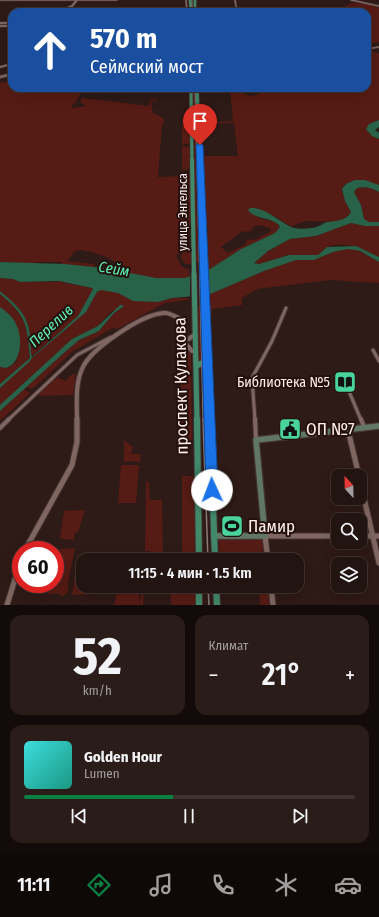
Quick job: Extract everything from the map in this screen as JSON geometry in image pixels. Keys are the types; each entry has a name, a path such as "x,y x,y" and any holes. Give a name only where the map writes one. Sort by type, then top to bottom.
{"main road":[{"path":"190,2 195,2"},
{"name":"улица Энгельса","path":"192,92 194,307"},
{"name":"улица Энгельса","path":"197,92 205,306"},
{"path":"193,185 196,187 201,185"},
{"name":"проспект Кулакова","path":"205,306 215,553"},
{"name":"проспект Кулакова","path":"194,307 193,351 196,367 199,553"},
{"path":"196,367 201,363 207,367"},
{"path":"214,536 265,536 256,440 379,426"},
{"path":"199,593 199,605"},
{"path":"216,593 217,605"}],"street":[{"path":"0,0 117,0"},
{"path":"351,0 379,6"},
{"path":"256,440 252,378 272,341 286,308"},
{"path":"0,428 77,355 158,314 168,313 180,319 181,338 193,351"},
{"path":"30,541 60,490 76,454 78,383 82,367 96,350 116,335"},
{"path":"181,338 189,340 194,335"},
{"path":"373,350 379,361"},
{"path":"348,389 365,428"},
{"path":"348,430 357,469"},
{"path":"365,505 379,563"},
{"path":"267,553 265,536 331,536"},
{"path":"367,536 379,536"},
{"path":"7,605 12,589"},
{"path":"271,593 272,605"}],"shaded area":[{"path":"351,3 372,4 379,8 379,42 371,43 371,8 342,8"},
{"path":"371,51 379,53 379,120 369,124 376,138 379,139 379,185 358,180 344,185 342,192 351,212 343,219 337,221 306,221 292,227 272,215 252,208 259,218 275,222 280,227 275,233 241,249 208,271 206,237 208,230 205,224 203,156 238,156 234,123 202,123 233,121 230,92 248,92 244,94 250,96 260,94 255,92 371,92 371,55 373,55","holes":["259,225 270,228 271,231 255,240 247,239 246,244 228,253 221,247 241,232 251,231 254,226"]},
{"path":"8,82 8,92 81,92 76,102 72,105 72,108 86,106 80,102 82,98 149,106 150,100 154,100 156,98 157,106 156,101 151,102 153,113 163,118 164,123 162,125 158,177 181,176 182,171 191,173 190,228 187,230 190,233 188,236 190,239 181,246 180,253 176,255 182,266 189,269 189,278 154,278 118,272 116,263 109,258 99,254 79,250 67,261 94,264 95,267 61,264 62,262 37,262 36,264 0,262 0,83"},
{"path":"193,92 196,92 197,99 198,185 195,185"},
{"path":"379,120 379,127 375,130 379,133 379,139 372,136 366,129 369,124"},
{"path":"187,123 190,125 190,143 182,145 182,124"},
{"path":"182,146 190,147 189,169 182,170"},
{"path":"355,180 365,180 379,185 379,192 371,188 363,187 357,188 354,192 361,205 364,219 369,222 379,222 379,226 365,226 351,223 316,236 290,239 268,251 254,263 259,264 289,255 318,255 327,247 356,246 379,257 379,262 360,251 348,249 333,252 314,260 296,260 264,271 208,295 172,298 158,302 133,301 118,293 101,290 97,292 86,312 33,357 0,388 0,384 30,358 28,337 21,315 0,294 0,291 16,305 27,321 32,357 78,316 93,289 59,281 20,282 13,279 0,278 0,262 65,264 104,268 156,278 185,278 210,269 241,249 275,233 280,227 274,222 251,213 248,210 250,208 256,208 266,212 297,229 320,226 327,222 340,220 349,215 351,212 345,201 342,189 346,184"},
{"path":"195,187 199,187 202,262 195,262"},
{"path":"357,188 371,188 379,192 379,222 369,222 364,219 361,205 354,192"},
{"path":"351,223 365,226 379,226 379,257 348,245 335,245 327,248 318,255 289,255 259,264 254,263 268,251 290,239 316,236"},
{"path":"186,245 191,248 191,264 185,264 181,258 183,248"},
{"path":"350,248 360,251 379,262 379,283 330,280 257,289 242,298 242,305 212,309 211,324 209,323 208,295 264,271 296,260 314,260 333,252"},
{"path":"0,278 13,279 20,282 60,282 93,289 78,316 31,357 30,335 27,321 20,310 0,292"},
{"path":"103,289 118,293 136,301 157,302 172,298 189,298 188,300 165,303 117,329 113,328 109,330 72,352 35,387 31,389 26,387 79,340 99,331 114,313 123,307 110,312 98,326 72,339 0,405 0,388 33,357 86,312 97,292"},
{"path":"0,294 21,315 28,337 30,358 0,384 0,367 8,368 17,361 0,315"},
{"path":"120,305 123,305 123,307 114,313 99,331 79,340 0,411 0,405 72,339 98,326"},
{"path":"196,306 203,306 205,361 198,361"},
{"path":"0,307 14,320 20,337 18,356 11,366 6,368 0,367"},
{"path":"182,353 191,353 192,444 180,445"},
{"path":"73,374 76,375 73,395 39,396 38,393 53,379 55,380 58,377 65,381"},
{"path":"24,389 29,392 29,394 0,421 0,411"},
{"path":"124,440 133,447 131,454 141,454 140,462 128,461 124,463"},
{"path":"121,465 139,465 136,503 118,503"},
{"path":"182,476 194,476 195,553 182,553"},
{"path":"146,481 149,482 150,500 162,500 163,553 150,553 150,551 145,551"},
{"path":"85,510 78,532 74,534 74,540 60,539 64,511"},
{"path":"263,539 264,553 220,553 219,540"},
{"path":"75,548 68,583 68,592 63,596 55,593 64,593 64,549"},
{"path":"76,573 76,593 94,594 72,595"},
{"path":"141,593 144,593 143,605 114,605 117,594 139,594 139,604"},
{"path":"171,593 195,593 195,605 171,605"},
{"path":"259,593 269,593 270,605 260,605"}],"pier":[{"path":"206,269 207,298 190,300 190,275"}],"tram line":[{"path":"192,0 192,8"},
{"path":"195,92 203,420"},
{"path":"203,419 208,553"},
{"path":"208,593 209,605"}],"place":[{"name":"Библиотека №5","path":"345,382"},
{"name":"ОП №7","path":"290,429"},
{"name":"Памир","path":"232,526"}],"route":[{"path":"200,145 212,490"}],"water label":[{"name":"Сейм","path":"114,269"},
{"name":"Перелив","path":"51,326"}]}
